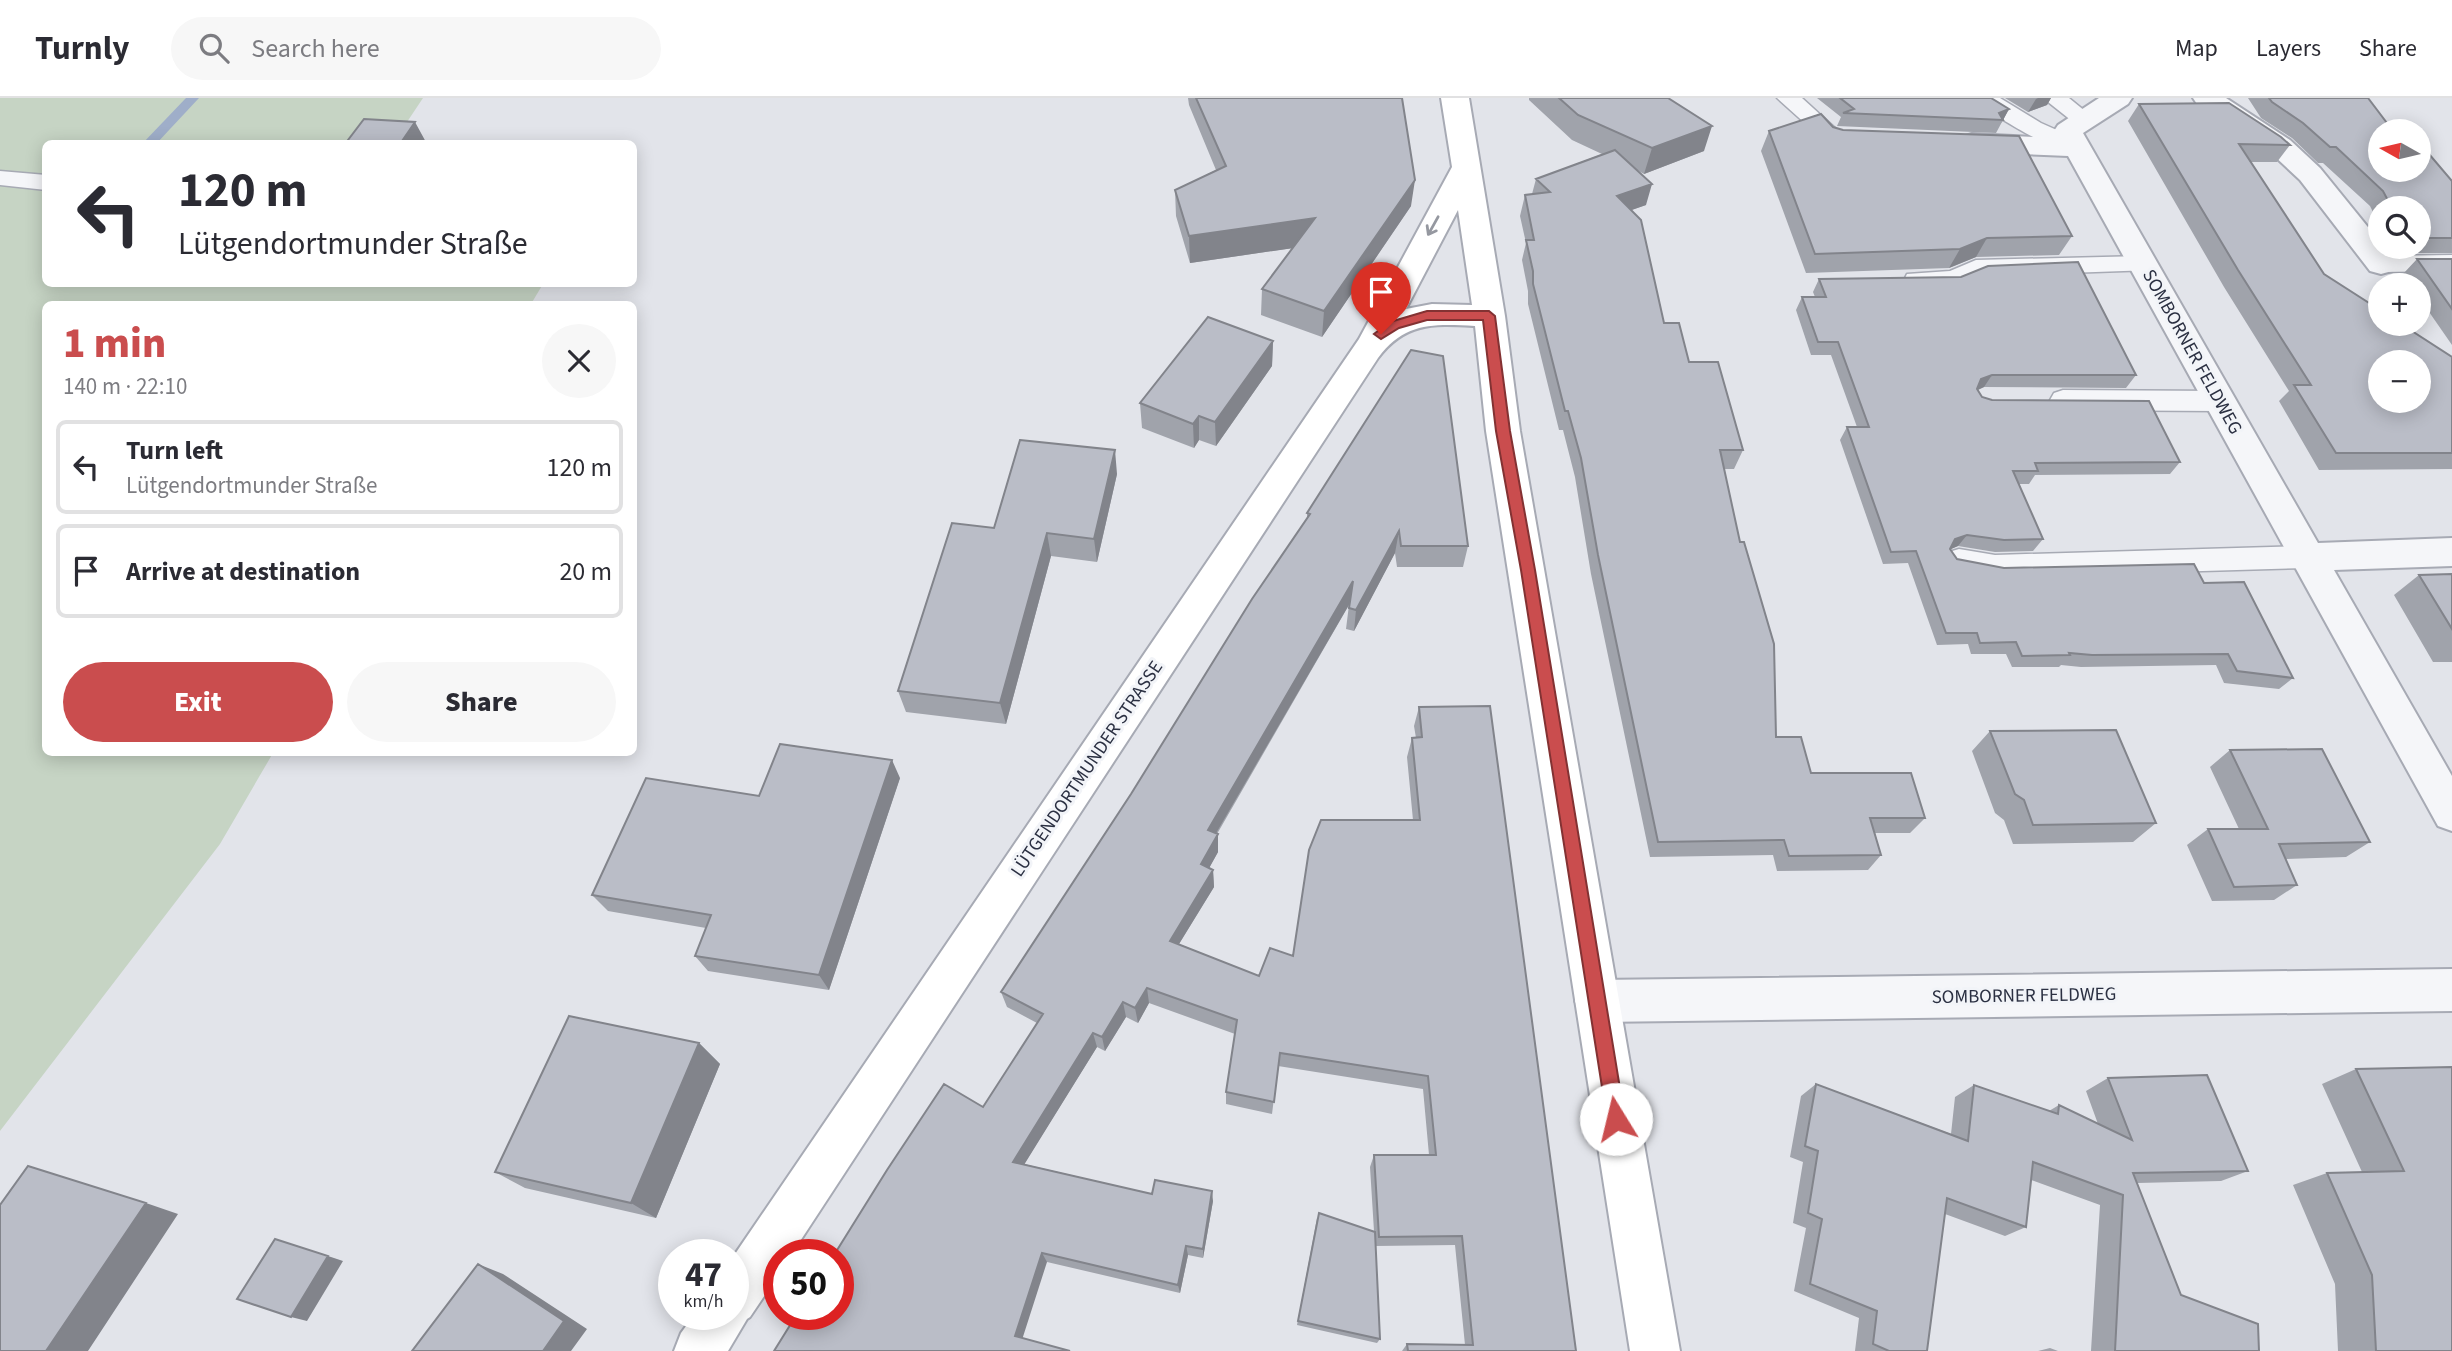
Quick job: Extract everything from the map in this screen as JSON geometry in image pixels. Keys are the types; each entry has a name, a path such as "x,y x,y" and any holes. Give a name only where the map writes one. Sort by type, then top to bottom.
{"street":[{"path":"1455,98 1489,316 1503,431 1655,1351"},
{"path":"1943,142 2082,134 2119,98"},
{"path":"2207,98 2280,146 2310,174 2381,264"},
{"name":"SOMBORNER FELDWEG","path":"2082,134 2143,264 2452,813"},
{"path":"1371,347 1466,167"},
{"name":"LÜTGENDORTMUNDER STRASSE","path":"749,1276 1381,334 1411,318 1443,314 1489,316"},
{"path":"2306,557 2452,552"},
{"name":"SOMBORNER FELDWEG","path":"1597,1001 2452,990"},
{"path":"699,1351 713,1330"}],"lane":[{"path":"1788,98 1849,138"},
{"path":"1984,98 2033,128 2082,134"},
{"path":"2054,98 2082,134"},
{"path":"0,178 42,183"},
{"path":"2381,264 2452,263"},
{"path":"1898,280 1954,279 1976,268 2143,264"},
{"path":"2039,400 2219,401"},
{"path":"1959,560 1996,566 2306,557"}],"green space":[{"path":"0,98 423,98 395,140 42,140 42,287 541,287 533,301 42,301 42,756 271,756 220,844 0,1131"}],"building":[{"path":"1196,98 1402,98 1415,180 1324,311 1262,289 1315,218 1189,236 1175,190 1226,166"},
{"path":"1559,98 1668,98 1712,126 1652,148 1578,115"},
{"path":"1840,98 1991,98 2009,109 1999,113 2003,120 1843,113 1854,109"},
{"path":"2269,98 2368,98 2384,119 2368,119 2368,177 2336,147 2330,147 2303,123"},
{"path":"2229,103 2290,145 2239,144 2324,274 2368,302 2368,336 2420,336 2452,357 2452,453 2336,453 2294,385 2311,385 2238,270 2139,104"},
{"path":"1821,114 1833,127 1843,130 2019,136 2072,236 1987,238 1960,249 1815,254 1769,131"},
{"path":"364,119 415,122 403,140 348,140"},
{"path":"1615,150 1652,184 1617,196 1641,220 1664,323 1679,323 1689,362 1718,362 1743,450 1720,450 1740,542 1744,542 1774,644 1776,737 1801,737 1811,773 1911,773 1925,818 1870,818 1881,855 1789,856 1784,840 1658,842 1598,555 1581,458 1568,411 1565,411 1533,284 1526,240 1534,240 1525,195 1550,192 1536,179"},
{"path":"2431,156 2452,181 2452,238 2431,238 2431,196 2386,196 2373,182 2431,182"},
{"path":"2417,259 2452,259 2452,309 2431,279 2431,273 2427,273"},
{"path":"2078,262 2136,375 1992,375 1981,379 1977,389 1982,397 1992,400 2149,401 2180,462 2035,463 2038,471 2013,471 2043,539 2004,540 1967,535 1955,539 1950,549 1957,559 2004,568 2194,564 2204,583 2244,582 2293,678 2237,671 2228,654 2069,653 2070,655 2022,656 2016,642 1980,643 1977,633 1946,633 1916,551 1891,552 1847,427 1869,427 1838,342 1818,342 1802,297 1826,297 1819,279 1961,277 1988,266"},
{"path":"1208,317 1273,341 1215,422 1199,416 1193,424 1140,403"},
{"path":"1411,350 1443,356 1468,546 1401,546 1399,531 1356,610 1349,608 1353,581 1208,830 1218,834 1201,864 1213,870 1170,941 1259,976 1270,948 1293,956 1309,850 1321,820 1420,820 1412,738 1422,737 1419,707 1490,706 1576,1351 1408,1351 1407,1344 1473,1345 1462,1236 1379,1237 1374,1155 1436,1155 1428,1076 1280,1053 1274,1102 1226,1092 1237,1020 1147,988 1135,1008 1123,1002 1102,1037 1093,1033 1013,1162 1152,1194 1155,1180 1212,1191 1203,1249 1186,1246 1178,1285 1042,1253 1015,1336 1070,1351 774,1351 787,1330 854,1330 854,1239 844,1239 944,1084 983,1107 1043,1014 1001,992 1131,794 1252,599 1310,514 1307,513"},
{"path":"1020,440 1115,450 1094,539 1047,533 1000,703 898,691 952,523 994,528"},
{"path":"2452,574 2452,629 2419,575"},
{"path":"2116,730 2156,823 2033,825 2024,800 2015,794 1990,731"},
{"path":"780,744 892,760 819,975 695,956 711,915 592,895 646,778 759,796"},
{"path":"2322,749 2370,842 2279,844 2297,885 2234,887 2208,829 2268,829 2230,750"},
{"path":"569,1016 699,1043 631,1203 495,1172"},
{"path":"2452,1067 2452,1351 2376,1351 2372,1275 2327,1173 2404,1171 2356,1069"},
{"path":"2207,1075 2248,1171 2133,1173 2181,1295 2258,1324 2259,1351 2115,1351 2123,1195 2033,1162 2026,1227 1947,1198 1927,1351 1889,1351 1873,1344 1877,1311 1810,1284 1822,1219 1808,1213 1818,1151 1805,1146 1816,1084 1968,1141 1974,1085 2058,1114 2059,1105 2132,1140 2108,1078"},
{"path":"28,1166 146,1203 46,1351 0,1351 0,1205"},
{"path":"1319,1213 1375,1232 1380,1339 1298,1321"},
{"path":"275,1239 328,1256 291,1317 237,1299"},
{"path":"478,1264 564,1321 543,1351 412,1351"}],"waterway":[{"path":"152,140 193,98"}],"route":[{"path":"1381,334 1411,318 1443,314 1489,316 1503,431 1528,570 1616,1119"}]}
